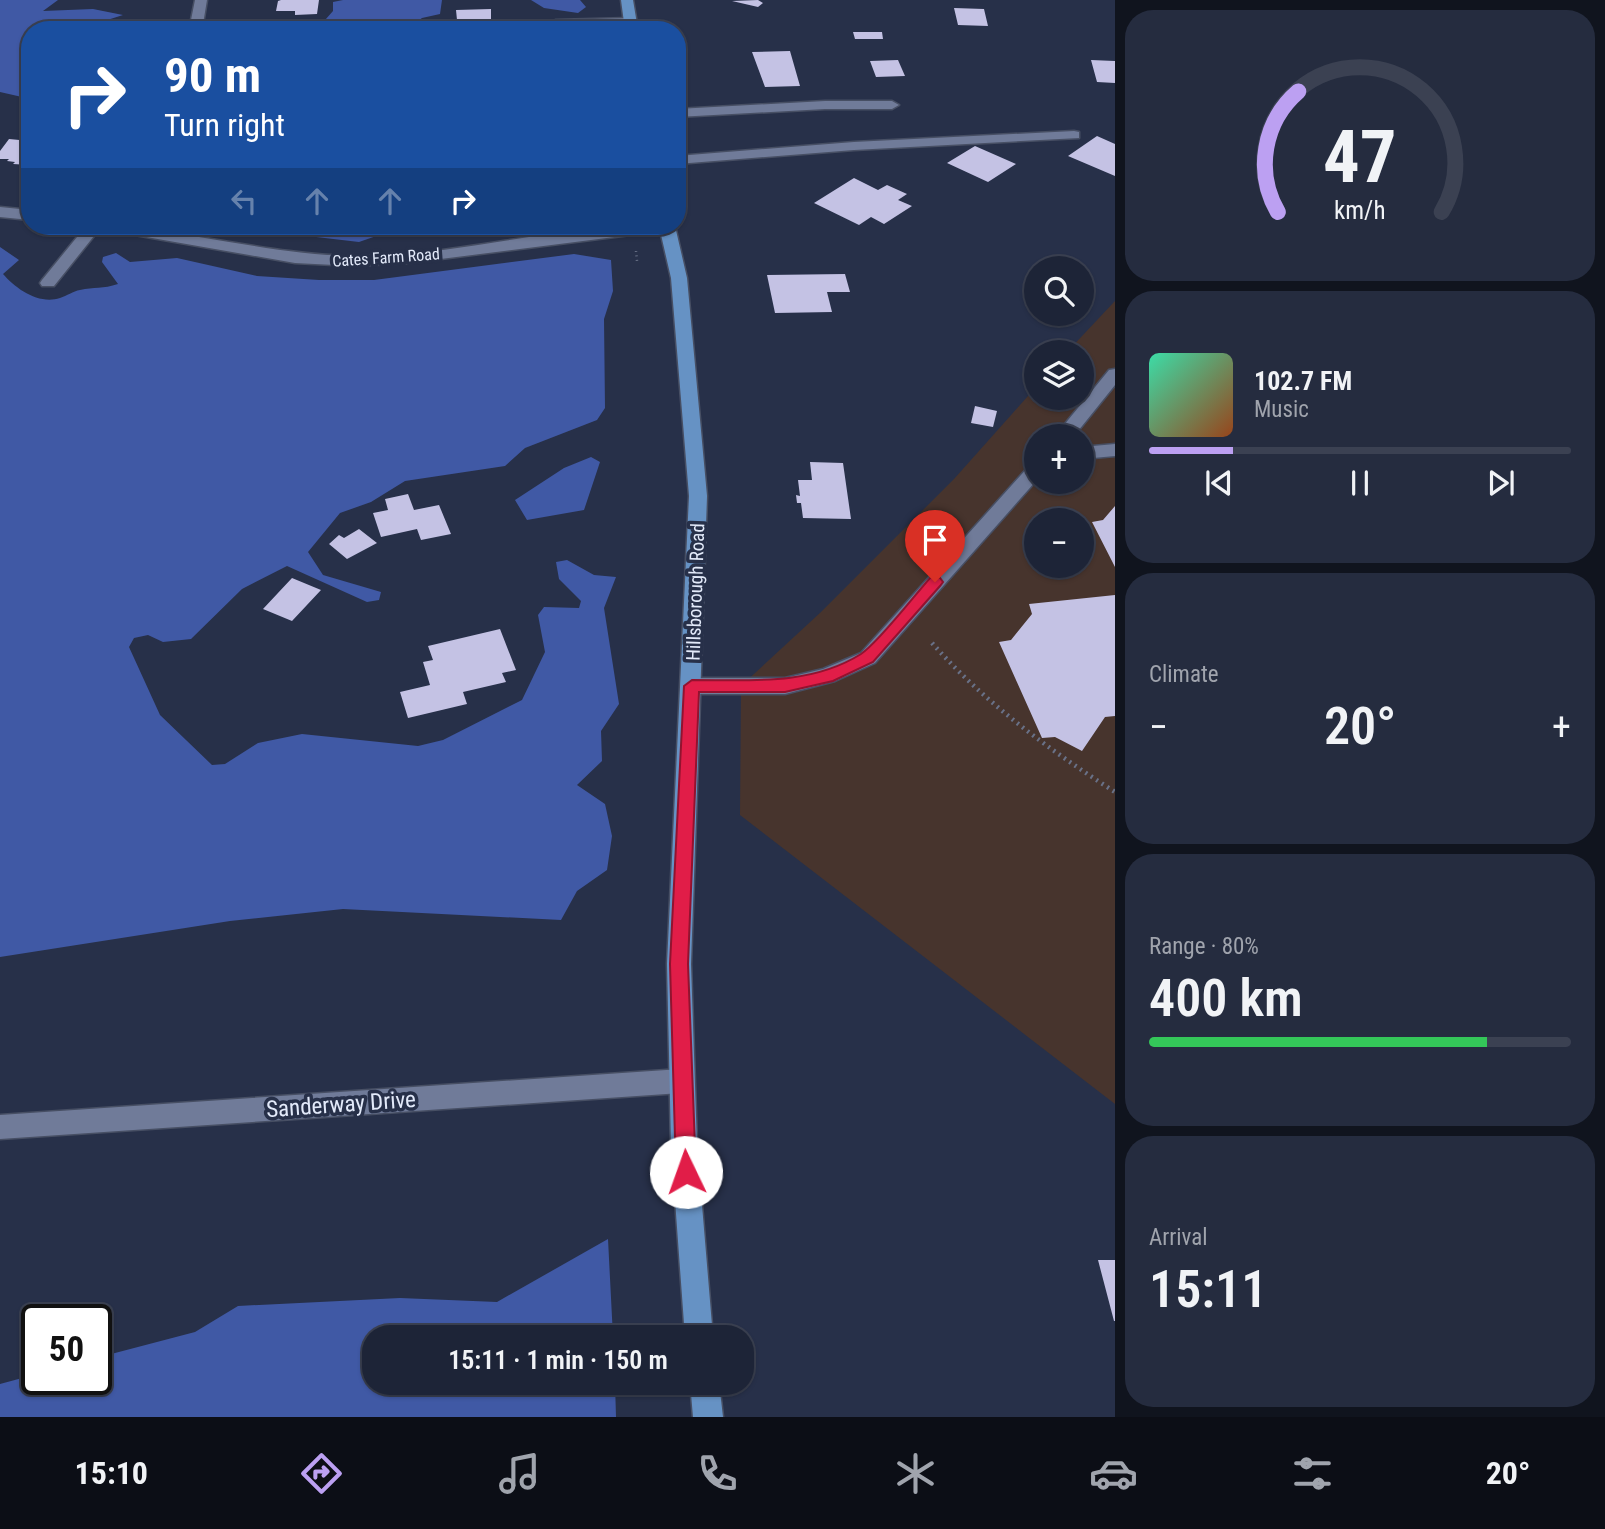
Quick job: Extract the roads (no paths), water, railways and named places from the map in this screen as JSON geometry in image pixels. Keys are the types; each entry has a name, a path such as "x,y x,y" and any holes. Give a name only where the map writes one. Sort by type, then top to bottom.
{"main road":[{"path":"627,0 631,21"},
{"name":"Hillsborough Road","path":"666,235 678,278 698,496 679,964 681,1081 698,1325"},
{"path":"705,1395 708,1417"}],"street":[{"path":"197,21 201,0"},
{"path":"686,113 892,104"},
{"path":"686,159 854,146 1074,135"},
{"path":"0,212 21,214"},
{"path":"48,283 87,235"},
{"name":"Cates Farm Road","path":"165,235 295,257 344,261 409,258 592,235"},
{"path":"1074,424 1115,374"},
{"path":"1094,452 1115,450"},
{"path":"692,686 785,686 828,676 868,657 1024,482"},
{"name":"Sanderway Drive","path":"0,1127 681,1081"}]}
